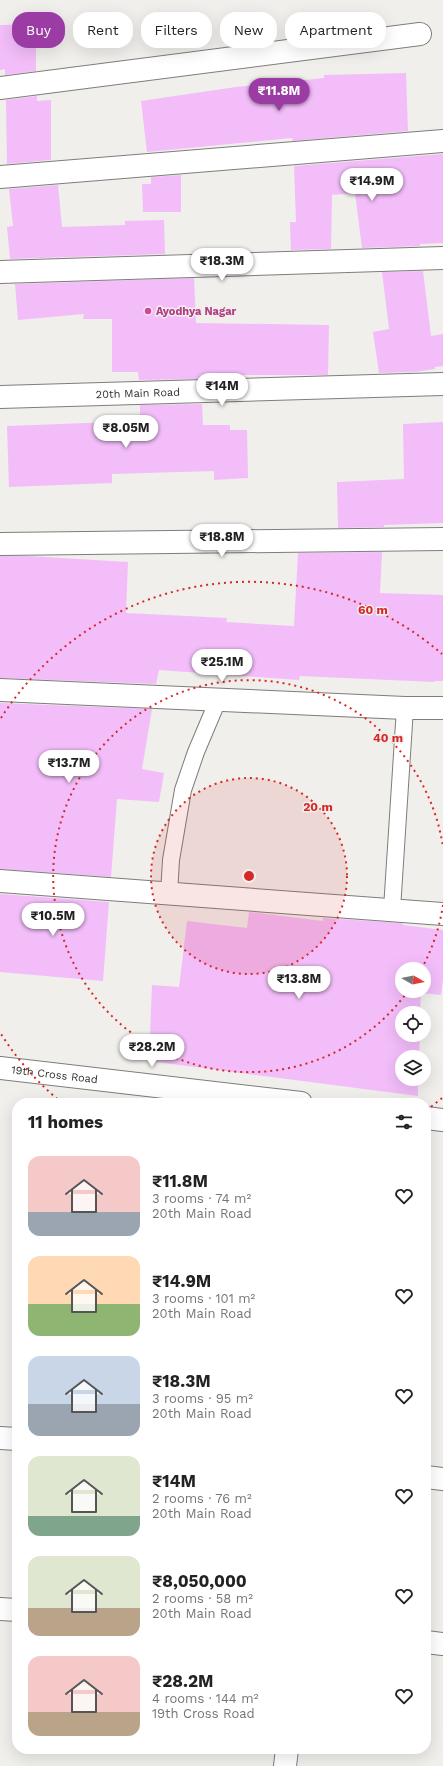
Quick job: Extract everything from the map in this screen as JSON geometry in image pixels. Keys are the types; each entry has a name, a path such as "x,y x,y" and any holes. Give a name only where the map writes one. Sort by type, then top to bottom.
{"street":[{"path":"0,88 420,34"},
{"path":"0,177 443,141"},
{"path":"0,272 443,258"},
{"name":"20th Main Road","path":"0,397 443,384"},
{"path":"0,544 443,539"},
{"path":"0,690 405,708 443,708"},
{"path":"0,881 443,914"},
{"name":"19th Cross Road","path":"0,1068 258,1098"},
{"path":"431,1119 443,1120"},
{"path":"0,1438 12,1439"},
{"path":"431,1478 443,1479"},
{"path":"0,1609 12,1610"},
{"path":"431,1643 443,1644"},
{"path":"285,1766 286,1754"}],"lane":[{"path":"169,894 171,860 183,790 196,752 218,700"},
{"path":"392,909 405,708"}],"building":[{"path":"0,25 12,25 12,48 36,48 36,71 5,75 5,69 0,70"},
{"path":"406,73 408,131 293,141 292,138 147,152 141,101 236,87 324,78 324,75"},
{"path":"37,96 37,101 51,100 51,160 7,164 6,100"},
{"path":"443,154 443,243 420,244 420,246 362,248 355,193 332,195 331,249 291,250 290,222 296,222 294,166"},
{"path":"181,175 181,212 143,212 142,184 151,184 151,177"},
{"path":"58,185 62,227 125,225 125,221 164,220 165,254 10,259 7,227 13,226 9,189"},
{"path":"423,271 431,336 443,334 443,366 435,367 435,369 414,372 379,373 373,332 389,329 382,272"},
{"path":"194,278 196,323 329,325 328,375 201,375 201,379 139,380 138,372 112,372 112,319 83,319 84,314 18,320 15,284"},
{"path":"202,404 203,425 230,425 230,430 247,430 248,478 214,480 214,471 112,474 112,483 9,487 7,426 140,421 140,405"},
{"path":"443,422 443,523 338,528 337,482 404,479 403,424"},
{"path":"382,552 380,593 443,595 443,681 434,682 300,676 299,680 159,670 156,684 0,678 0,556 29,556 128,562 126,613 227,618 226,622 294,626 298,553"},
{"path":"0,703 152,709 142,769 164,773 159,802 117,799 111,877 0,869"},
{"path":"0,894 109,902 103,981 0,972"},
{"path":"249,912 323,921 323,918 402,923 403,925 443,930 443,979 441,995 431,994 431,962 395,962 395,998 421,998 420,1006 395,1006 395,1042 420,1042 419,1050 395,1050 395,1086 418,1086 418,1096 149,1061 152,985 179,987 187,921 247,928"}],"place":[{"name":"Ayodhya Nagar","path":"148,311"}]}
